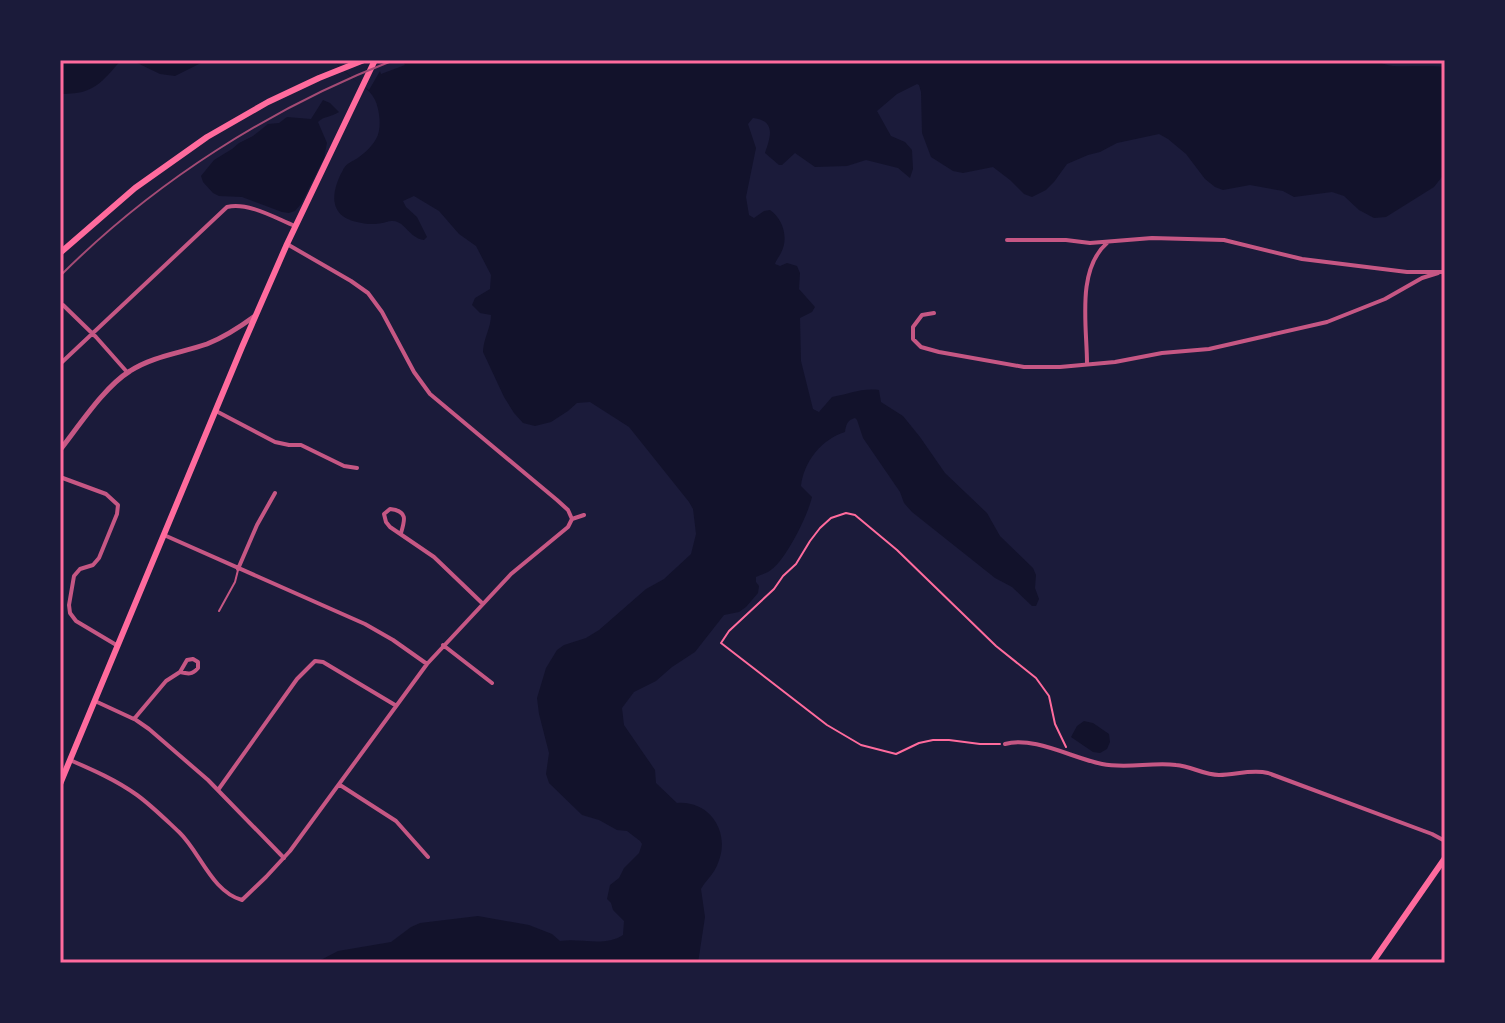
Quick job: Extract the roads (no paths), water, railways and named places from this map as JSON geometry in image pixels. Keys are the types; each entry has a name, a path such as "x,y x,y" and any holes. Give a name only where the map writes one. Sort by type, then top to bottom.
{"main road":[{"path":"60,253 135,188 207,137 268,102 364,60"},
{"path":"60,784 256,315 375,60"},
{"path":"1372,963 1445,858"}],"street":[{"path":"60,364 227,207 247,208 296,226"},
{"path":"1007,240 1090,243 1152,238 1224,240 1302,259 1438,273"},
{"path":"1087,363 1087,289 1096,258 1109,242"},
{"path":"287,244 368,293 430,394 557,500 568,510 572,519"},
{"path":"934,313 922,315 913,327 912,336 918,345 1024,367 1060,367 1209,349 1327,322 1385,299 1422,278 1445,272"},
{"path":"63,305 127,372"},
{"path":"60,450 103,396 127,372 150,361 218,339 256,315"},
{"path":"216,411 275,442 301,445 344,466 357,468"},
{"path":"60,477 106,494 118,505 99,558 74,576 69,605 76,621 118,646"},
{"path":"238,569 275,493"},
{"path":"401,533 405,521 403,514 390,509 384,514 390,527 434,557 482,603"},
{"path":"70,760 143,799 184,836 212,875 235,898 243,899 284,858 340,785 395,705 443,645 517,568 568,527 572,519 584,515"},
{"path":"164,535 375,629 427,664"},
{"path":"443,645 492,683"},
{"path":"134,719 189,659 198,662 198,668 192,673 180,672"},
{"path":"218,790 302,673 315,661 326,664 395,705"},
{"path":"95,701 149,729 218,790 284,858"},
{"path":"1005,744 1025,741 1118,766 1156,763 1216,775 1250,771 1268,773 1445,841"},
{"path":"340,785 396,821 428,857"}],"lane":[{"path":"219,611 235,582 238,569"}],"railway":[{"path":"60,276 134,209 216,151 303,101 394,60"}]}
